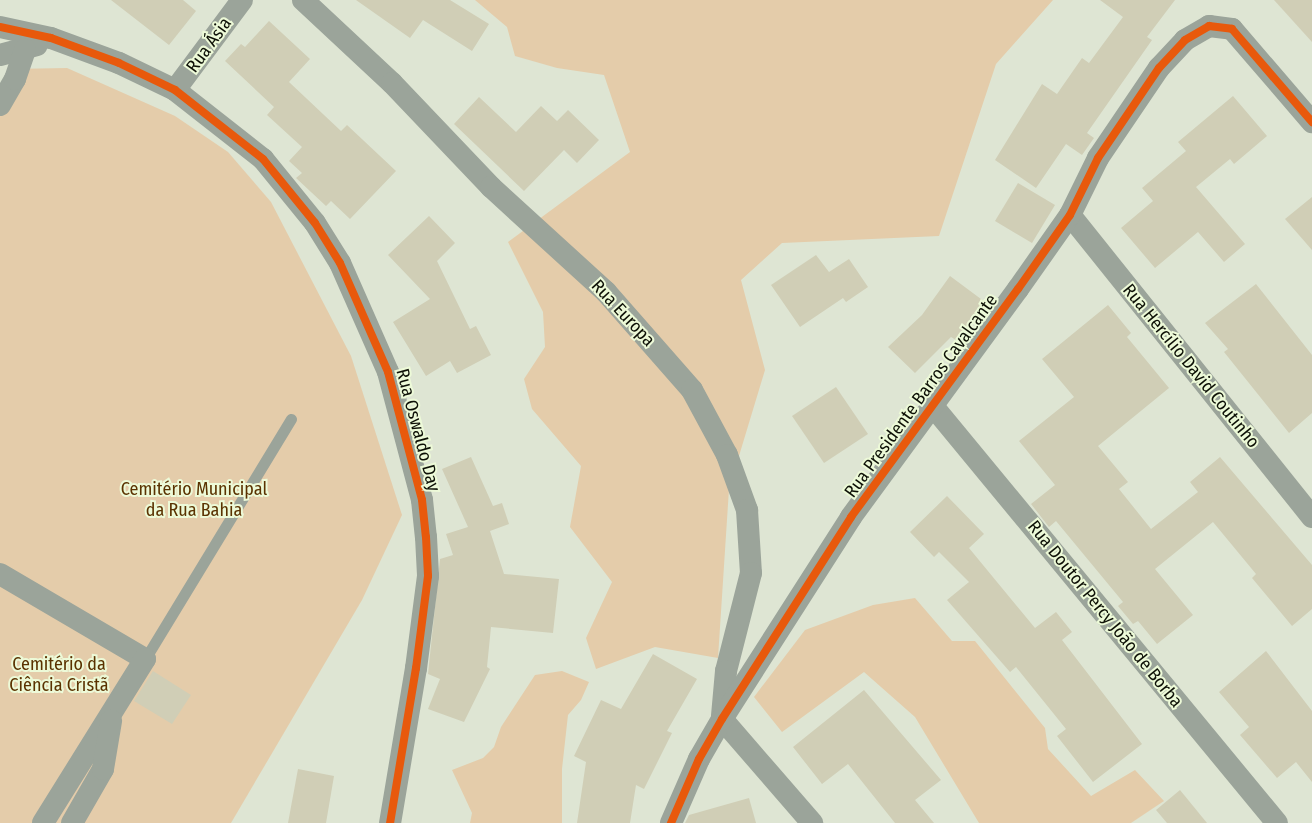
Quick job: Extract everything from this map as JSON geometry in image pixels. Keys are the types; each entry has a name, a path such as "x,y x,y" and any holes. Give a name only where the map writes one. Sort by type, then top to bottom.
{"street":[{"name":"Rua Ásia","path":"175,90 242,0"},
{"name":"Rua Europa","path":"303,0 606,292 692,390 727,455 747,510 751,573 726,671 722,719"},
{"name":"Rua Presidente Barros Cavalcante","path":"671,823 699,759 722,719 851,517 1070,215 1098,158 1159,68 1185,40 1209,26 1232,29 1312,122"},
{"name":"Rua Oswaldo Day","path":"0,27 51,38 119,63 175,90 262,159 316,223 340,264 388,372 422,500 428,576 390,823"},
{"path":"0,55 25,50 51,38"},
{"path":"0,105 25,50"},
{"name":"Rua Hercílio David Coutinho","path":"1070,215 1312,517"},
{"name":"Rua Doutor Percy João de Borba","path":"932,405 1277,823"},
{"path":"0,574 145,659 112,718 82,757 43,823"},
{"path":"72,823 104,769 112,718"},
{"path":"722,719 812,823"}],"lane":[{"path":"145,659 291,419"},
{"path":"82,757 104,769"}],"green space":[{"path":"475,0 1053,0 996,64 939,236 782,243 741,280 765,370 729,489 718,658 655,647 596,669 586,638 612,582 570,527 581,466 532,409 524,379 545,347 543,312 508,242 630,152 604,75 557,68 515,56 507,27"},
{"name":"Cemitério Municipal da Rua Bahia","path":"67,68 175,116 228,152 271,202 351,356 402,515 362,600 231,823 0,823 0,88 11,69"},
{"path":"915,598 952,641 975,641 1045,728 1048,749 1091,796 1135,770 1164,801 1131,823 979,823 915,717 864,672 782,732 754,697 805,630 873,605"},
{"path":"562,671 589,682 581,700 568,715 562,769 562,823 470,823 472,813 452,770 483,758 494,747 501,727 535,675"}],"building":[{"path":"111,0 183,0 196,11 169,45"},
{"path":"356,0 450,0 489,24 472,51 423,20 410,38"},
{"path":"1100,0 1175,0 1147,37 1152,40 1087,133 1094,138 1082,155 1066,144 1036,188 995,160 1042,84 1057,94 1082,58 1089,63 1123,17"},
{"path":"1274,0 1312,0 1312,42"},
{"path":"269,21 310,59 289,82 341,131 347,125 396,171 350,219 331,201 326,206 296,178 302,173 289,161 302,147 267,115 274,107 225,61 241,44 245,47"},
{"path":"1233,96 1267,136 1234,164 1230,159 1196,187 1245,244 1224,262 1198,232 1155,268 1121,228 1153,201 1142,188 1186,151 1178,142"},
{"path":"479,97 516,132 541,106 557,121 568,110 599,140 577,163 564,150 524,191 454,124"},
{"path":"1018,183 1055,205 1032,243 995,221"},
{"path":"1312,197 1312,250 1285,219"},
{"path":"429,216 455,243 437,261 470,329 476,326 491,355 457,373 450,361 426,376 393,322 430,299 388,255"},
{"path":"816,255 829,272 849,259 868,287 846,302 843,298 800,327 771,285"},
{"path":"950,276 985,302 956,340 951,337 915,373 888,347 922,315"},
{"path":"1256,284 1312,355 1312,413 1289,433 1224,352 1228,349 1205,323"},
{"path":"1108,305 1131,333 1127,337 1169,388 1098,446 1128,482 1119,489 1151,529 1198,492 1190,482 1220,457 1312,565 1312,609 1292,626 1252,578 1256,574 1213,522 1155,569 1193,615 1157,644 1138,621 1133,624 1118,606 1123,602 1056,521 1049,527 1031,504 1055,485 1019,441 1074,397 1042,359"},
{"path":"836,387 868,434 824,463 792,416"},
{"path":"471,457 493,506 502,503 509,524 490,531 504,574 559,579 553,633 491,627 487,667 490,669 464,722 428,709 440,679 428,674 440,559 453,555 446,534 468,527 442,469"},
{"path":"947,496 984,534 969,548 1035,628 1056,612 1072,632 1062,640 1142,744 1093,782 1057,736 1066,729 1016,667 1010,672 947,600 969,582 939,552 934,557 910,532"},
{"path":"1266,651 1312,711 1312,782 1296,762 1277,778 1240,735 1249,727 1219,692"},
{"path":"653,654 697,679 667,731 672,733 644,789 636,785 630,823 577,823 586,762 574,756 601,700 621,709"},
{"path":"153,671 191,695 172,724 134,701"},
{"path":"864,690 941,780 915,800 934,823 895,823 848,764 822,784 793,747"},
{"path":"298,769 334,776 326,823 288,823"},
{"path":"1180,790 1207,823 1167,823 1156,810"},
{"path":"749,798 756,823 685,823 689,815"}],"cycle path":[{"path":"671,823 699,759 722,719 851,517 1070,215 1098,158 1159,68 1185,40 1209,26 1232,29 1312,122"},
{"path":"0,27 51,38 119,63 175,90 263,159 315,223 340,263 388,372 422,500 426,537 428,576 416,668 390,823"}],"park label":[{"name":"Cemitério da Ciência Cristã","path":"59,675"}]}
